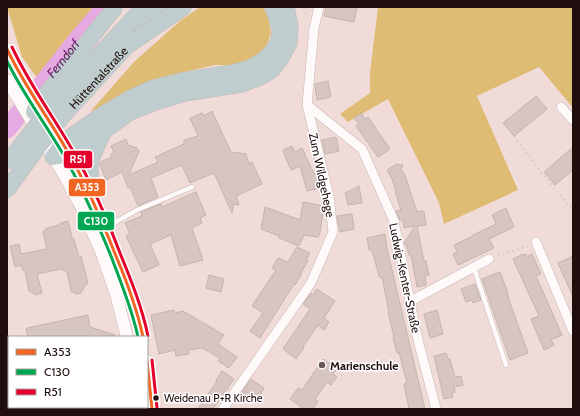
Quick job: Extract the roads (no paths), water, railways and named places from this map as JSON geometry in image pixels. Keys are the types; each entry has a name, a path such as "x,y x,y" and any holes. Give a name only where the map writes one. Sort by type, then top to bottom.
{"highway":[{"path":"8,163 19,133 50,89 115,7"},
{"name":"Hüttentalstraße","path":"8,163 54,103 144,7"},
{"name":"Hüttentalstraße","path":"7,190 40,144 65,113 164,7"},
{"path":"127,46 184,7"},
{"path":"66,149 74,135 105,113 131,98 153,88 181,81 232,73 250,68 264,60 273,52 279,40 280,28 273,7"},
{"path":"53,157 66,149 81,148 130,112 155,102 185,93 242,84 258,78 272,70 281,58 289,43 290,25 286,7"},
{"path":"92,199 90,169 91,159 103,131"}],"main road":[{"path":"7,49 45,116 66,149 92,199 105,228 129,291 143,336"},
{"path":"7,80 63,173 82,208 101,251 116,294 127,336"},
{"path":"148,371 152,409"}],"street":[{"name":"Zum Wildgehege","path":"223,409 312,283 334,232 329,196 307,105 314,28 320,7"},
{"name":"Ludwig-Kenter-Straße","path":"307,105 362,149 394,221 409,302 436,409"},
{"path":"561,107 573,120"},
{"path":"536,242 573,331"},
{"path":"409,302 489,259"}],"lane":[{"path":"105,228 137,210 192,187"},
{"path":"474,268 506,365"}],"waterway":[{"name":"Ferndorf","path":"7,129 79,38 106,7"}],"place":[{"name":"Marienschule","path":"322,365"},
{"name":"Weidenau P+R Kirche","path":"156,398"}]}
